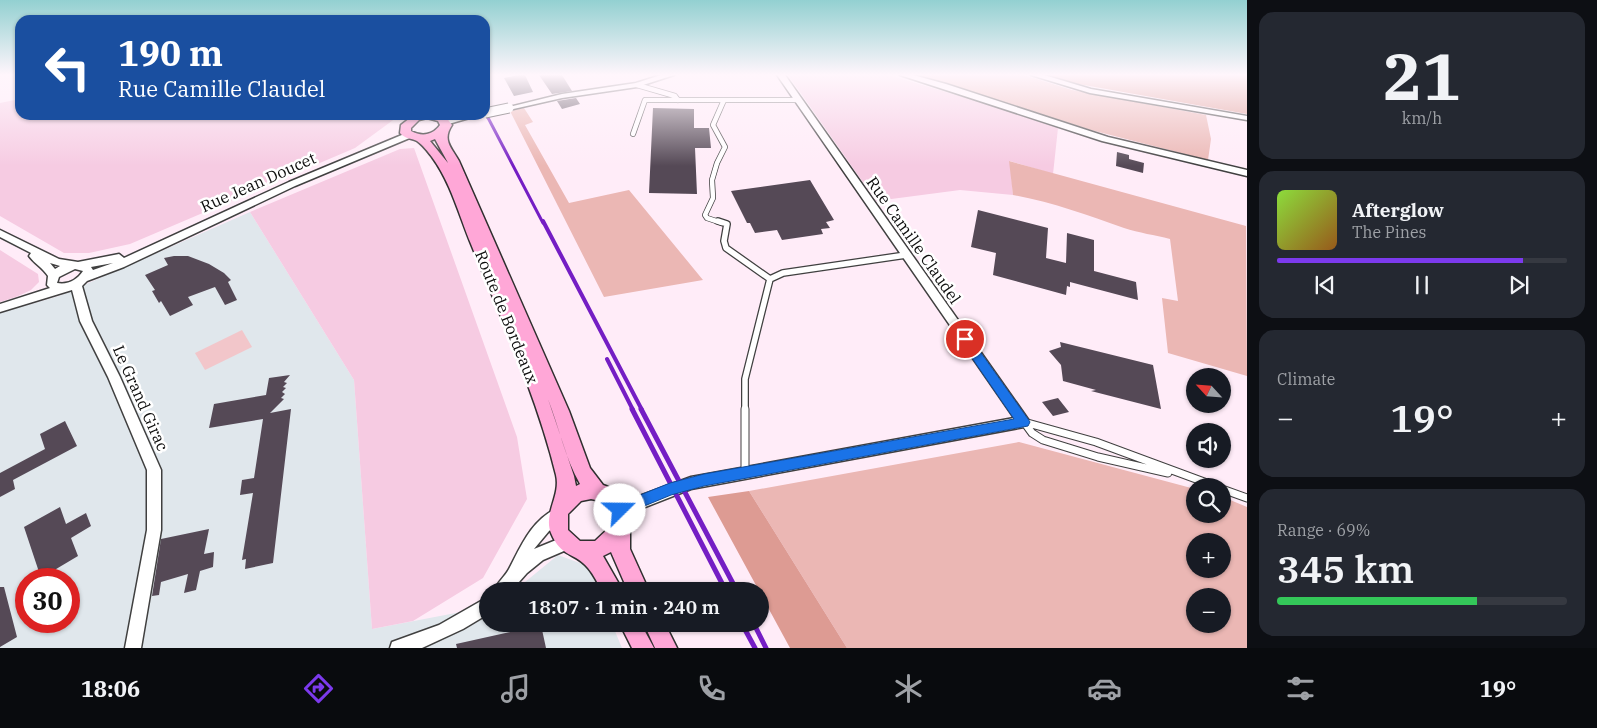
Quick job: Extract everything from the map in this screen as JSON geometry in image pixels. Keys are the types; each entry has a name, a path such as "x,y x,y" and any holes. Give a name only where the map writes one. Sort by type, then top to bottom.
{"main road":[{"path":"413,126 432,136 448,124 441,120"},
{"name":"Route de Bordeaux","path":"448,124 441,139 548,380 582,471 597,491"},
{"name":"Route de Bordeaux","path":"413,126 432,148 451,182 537,388 565,476 567,489 560,511"},
{"path":"608,582 595,561 570,545 560,534 558,525 560,511 577,493 597,491 606,494 620,510 622,520 618,539 622,558 634,582"},
{"path":"570,545 590,551 606,546 620,530"},
{"path":"634,632 643,648"},
{"path":"658,632 666,648"}],"street":[{"path":"490,112 521,105"},
{"name":"Rue Camille Claudel","path":"803,105 1024,422"},
{"path":"1006,105 1056,120 1105,139 1247,173"},
{"path":"1175,105 1247,118"},
{"path":"448,124 460,120"},
{"name":"Rue Jean Doucet","path":"0,308 75,283 361,154 413,126"},
{"path":"0,233 20,245 57,262 77,265"},
{"name":"Rue Jean Doucet","path":"26,299 63,269 108,261 168,241"},
{"path":"20,245 47,266 55,287 75,283"},
{"name":"Le Grand Girac","path":"77,265 84,266 88,271 75,283 86,321 114,377 154,470 154,530 133,648"},
{"path":"620,510 692,483 1024,422"},
{"path":"515,573 520,560 536,535 560,511"},
{"path":"508,582 515,573 545,549 570,545"},
{"path":"398,648 412,645 452,626 479,610"}],"lane":[{"path":"633,134 643,105"},
{"path":"722,105 713,125 725,146 712,180 713,198 705,216 727,224 724,241 726,248 770,279"},
{"path":"770,279 783,273 906,255"},
{"path":"745,472 745,378 770,279"},
{"path":"1024,422 1032,433 1044,440 1098,457 1187,477"},
{"path":"1024,422 1096,442 1190,478"},
{"path":"1231,492 1247,498"}],"shaded area":[{"path":"0,105 15,105 15,120 393,120 355,148 130,244 89,253 64,253 0,216"},
{"path":"809,105 991,105 1058,128 1053,174 1010,161 1013,195 960,190 876,201"},
{"path":"1014,105 1154,105 1206,115 1211,139 1208,160 1091,130"},
{"path":"1198,105 1247,105 1247,114"},
{"path":"524,108 533,122 525,125 569,203 629,190 703,280 604,297 510,111"},
{"path":"414,148 517,437 527,499 483,578 413,621 372,629 354,380 250,212 400,149"},
{"path":"1009,161 1246,226 1247,376 1231,371 1231,368 1220,368 1168,353 1162,298 1178,301 1170,239 1130,230 1056,205 1013,195"},
{"path":"250,212 354,380 372,629 479,609 479,632 615,632 622,648 0,648 0,313 59,296"},
{"path":"0,250 38,274 39,282 31,290 0,302"},
{"path":"242,330 252,347 205,370 195,353"},
{"path":"1019,442 1186,487 1186,523 1231,523 1231,500 1247,507 1247,648 847,648 749,491"},
{"path":"749,491 847,648 790,648 769,609 769,582 754,582 708,497"},
{"path":"558,555 588,566 595,582 525,582"}],"building":[{"path":"560,105 576,105 562,109"},
{"path":"653,108 694,109 694,128 709,128 711,148 695,148 697,194 649,193"},
{"path":"1117,152 1129,155 1129,159 1144,163 1143,173 1116,166"},
{"path":"810,180 834,220 826,222 830,228 821,229 823,234 782,240 777,230 755,233 750,223 747,223 731,191"},
{"path":"978,210 1048,228 1046,258 1066,263 1067,233 1094,240 1094,271 1136,282 1138,300 1070,282 1070,287 1067,286 1066,295 993,275 996,253 971,247"},
{"path":"188,256 209,264 224,273 231,280 228,282 237,300 225,305 215,287 188,297 193,305 170,316 161,301 159,303 152,291 155,290 145,275 168,265 164,258"},
{"path":"1060,342 1153,365 1161,409 1091,391 1096,390 1063,381 1061,365 1049,351 1061,347"},
{"path":"290,375 284,382 287,383 283,387 286,388 282,392 285,394 281,398 284,399 270,413 291,409 273,563 245,569 246,559 242,560 253,493 240,495 242,480 254,478 263,419 209,428 214,404 266,395 269,378"},
{"path":"1058,398 1069,412 1053,416 1042,402"},
{"path":"65,421 77,446 13,480 15,489 0,497 0,473 45,449 40,434"},
{"path":"60,507 66,524 86,513 91,526 71,538 78,556 58,568 38,568 24,527"},
{"path":"209,529 204,554 214,552 213,567 200,571 196,590 184,593 188,574 161,582 159,595 152,596 161,539"},
{"path":"0,587 4,587 17,637 0,647"},
{"path":"510,632 543,632 546,648 457,648 456,644"}],"railway":[{"path":"489,120 543,223"},
{"path":"543,221 642,410"},
{"path":"607,359 633,410"},
{"path":"632,409 721,582"},
{"path":"641,409 732,582"},
{"path":"746,632 755,648"},
{"path":"758,632 766,648"}],"route":[{"path":"620,510 670,489 717,477 1024,422 965,339"}]}
